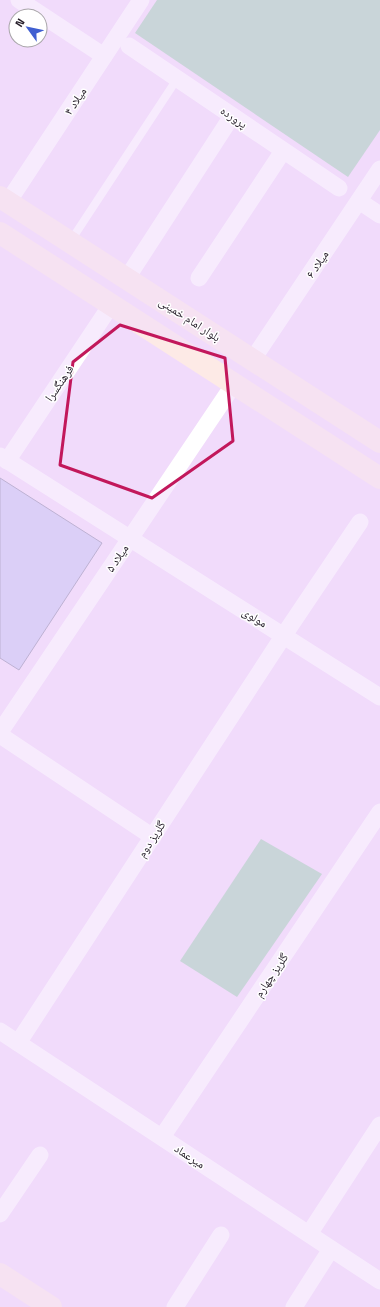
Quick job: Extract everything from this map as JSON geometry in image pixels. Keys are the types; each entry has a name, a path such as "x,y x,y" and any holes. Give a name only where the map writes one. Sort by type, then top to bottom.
{"street":[{"path":"19,0 104,56"},
{"name":"میلاد ۴","path":"3,205 141,0"},
{"name":"پرورده","path":"129,46 339,188"},
{"path":"127,278 232,116"},
{"path":"199,278 283,151"},
{"name":"میلاد ۶","path":"253,359 380,169"},
{"path":"359,201 380,215"},
{"name":"بلوار امام خمینی","path":"3,205 70,242 380,442"},
{"path":"0,233 380,478"},
{"name":"فرهنگسرا","path":"111,305 4,458 130,538"},
{"path":"234,384 253,359"},
{"name":"میلاد ۵","path":"0,734 234,384"},
{"name":"گلریز دوم","path":"18,1042 284,635 360,522"},
{"name":"مولوی","path":"130,538 380,697"},
{"path":"0,734 153,837"},
{"name":"گلریز چهارم","path":"162,1137 380,812"},
{"name":"میرعماد","path":"0,1031 380,1281"},
{"path":"309,1234 380,1125"},
{"path":"0,1214 40,1155"},
{"path":"175,1307 221,1235"},
{"path":"294,1307 331,1249"},
{"path":"0,1274 51,1307"}],"lane":[{"path":"70,242 177,79"}],"highlighted area":[{"path":"120,325 225,358 233,441 152,498 60,465 73,362"}],"green space":[{"path":"157,0 380,0 380,130 348,177 135,33"},
{"path":"261,839 322,874 237,997 180,961"}],"building":[{"path":"0,478 102,543 19,670 0,658"}]}
